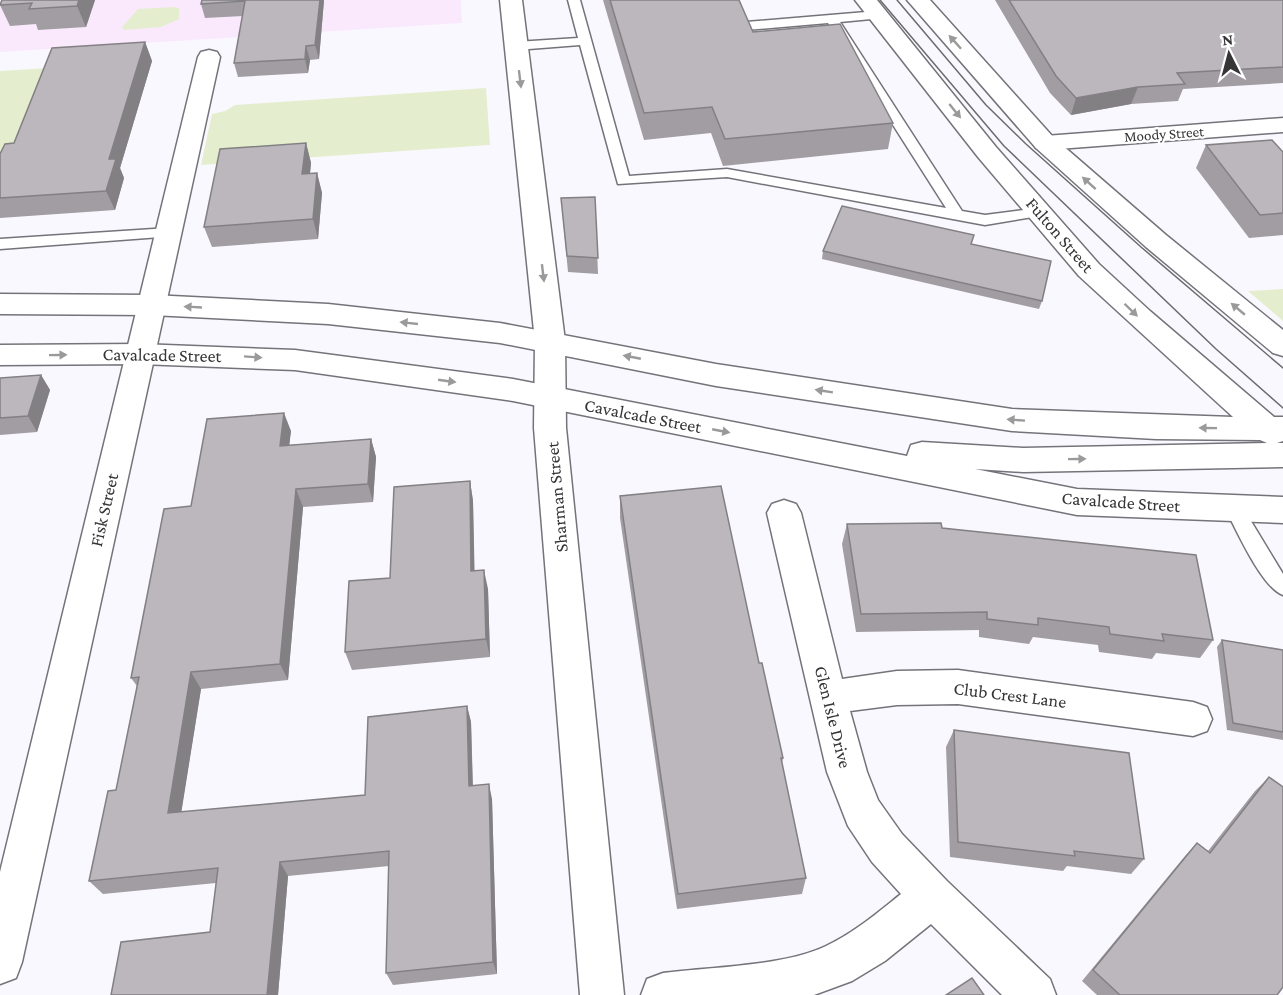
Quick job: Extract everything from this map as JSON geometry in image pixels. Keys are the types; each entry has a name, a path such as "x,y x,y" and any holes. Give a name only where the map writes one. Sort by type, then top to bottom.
{"main road":[{"name":"Sharman Street","path":"511,0 550,341 550,428 602,995"},
{"path":"918,0 1045,143 1156,241 1283,346"},
{"name":"Fulton Street","path":"872,7 987,152 1089,270 1131,310 1279,439"},
{"name":"Fisk Street","path":"0,962 209,57"},
{"name":"Moody Street","path":"1045,143 1283,125"},
{"path":"0,304 152,305 328,314 500,333 716,375 1012,420 1279,439"},
{"name":"Cavalcade Street","path":"0,355 140,354 295,360 550,398 1077,502 1283,510"},
{"path":"809,448 1023,460 1279,439"},
{"name":"Glen Isle Drive","path":"784,513 847,772 861,812 887,848 932,896 1034,995"},
{"name":"Club Crest Lane","path":"828,698 897,688 958,687 1193,719"},
{"path":"663,995 795,980 836,965 870,946 932,896"}],"lane":[{"path":"574,0 624,181 727,173 985,220 1039,212"},
{"path":"746,26 832,18 872,7"},
{"path":"832,18 958,216"},
{"path":"516,46 586,41"},
{"path":"0,244 169,233"},
{"path":"1234,508 1271,573 1283,587"}],"shaded area":[{"path":"0,0 461,0 462,23 0,52"}],"green space":[{"path":"179,8 179,19 161,27 124,30 122,27 138,9"},
{"path":"49,68 0,179 0,71"},
{"path":"486,88 490,145 201,165 212,114 225,111 235,105"},
{"path":"1283,289 1283,321 1248,291"}],"building":[{"path":"2,0 79,0 77,6 29,9 32,3 0,5"},
{"path":"202,0 320,0 315,45 306,46 305,59 234,63 245,1 201,4"},
{"path":"610,0 739,0 753,32 840,24 893,123 725,139 712,107 644,113"},
{"path":"1009,0 1283,0 1283,67 1177,73 1185,84 1138,87 1076,98 1056,76"},
{"path":"145,42 109,159 116,159 106,191 0,198 0,154 5,144 14,143 52,48"},
{"path":"1272,140 1283,152 1283,213 1260,215 1206,145"},
{"path":"306,143 302,174 317,173 313,219 204,227 220,149"},
{"path":"595,197 598,258 567,256 561,198"},
{"path":"842,206 974,235 971,244 1051,261 1042,301 823,251"},
{"path":"41,375 28,416 0,418 0,378"},
{"path":"284,413 280,446 371,439 368,484 296,489 280,664 191,672 168,813 365,795 368,717 467,706 469,786 489,784 493,962 386,973 389,851 280,862 267,995 111,995 121,942 210,932 218,868 89,881 108,791 116,790 139,677 131,678 164,509 191,506 207,419"},
{"path":"470,481 471,571 484,570 486,639 345,652 349,581 390,578 394,487"},
{"path":"721,486 759,663 762,663 783,758 781,758 806,878 678,894 620,496"},
{"path":"941,523 942,528 1196,555 1213,640 1162,634 1164,641 1110,634 1109,627 1038,618 1038,625 987,619 987,612 861,614 847,524"},
{"path":"1222,640 1283,650 1283,732 1233,723"},
{"path":"954,730 1129,753 1144,859 1074,851 1075,856 958,842"},
{"path":"1269,777 1283,787 1283,987 1277,995 1120,995 1093,970 1197,843 1210,853"},
{"path":"972,978 984,995 946,995"}],"tram line":[{"path":"880,0 1004,146 1216,349 1283,408"},
{"path":"897,0 986,105 1026,144 1141,247 1283,368"}]}
